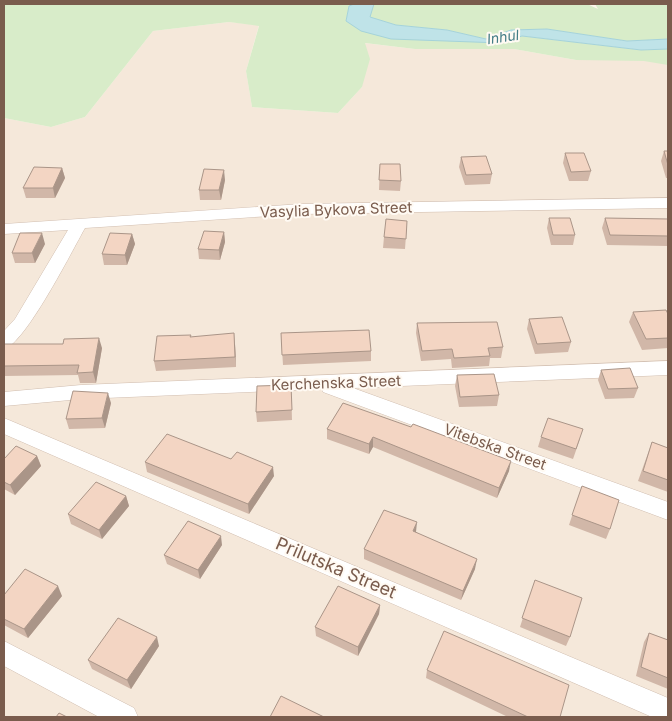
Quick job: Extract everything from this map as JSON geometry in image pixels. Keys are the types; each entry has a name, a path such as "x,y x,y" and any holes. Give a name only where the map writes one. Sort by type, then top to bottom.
{"street":[{"name":"Vasylia Bykova Street","path":"4,229 302,209 668,203"},
{"path":"4,343 21,323 78,225"},
{"name":"Kerchenska Street","path":"4,399 80,392 322,384 668,368"},
{"name":"Vitebska Street","path":"322,384 668,510"},
{"name":"Prilutska Street","path":"4,426 668,711"},
{"path":"4,653 125,717"}],"shaded area":[{"path":"229,22 259,25 246,71 252,107 338,113 362,87 364,43 415,49 514,49 576,60 668,49 668,717 4,717 4,118 51,127 85,117 153,31"}],"green space":[{"path":"4,4 354,4 349,6 346,21 501,43 522,36 641,50 668,49 668,65 644,61 576,60 514,49 415,49 365,43 370,59 362,87 338,113 252,107 246,71 259,26 229,22 153,31 85,117 51,127 4,118"},
{"path":"374,4 587,4 598,9 595,4 668,4 668,39 627,41 547,29 511,30 486,39 447,30 396,25 369,17"}],"water":[{"name":"Inhul","path":"354,4 374,4 370,17 396,25 447,30 486,39 511,30 547,29 627,41 668,39 668,49 641,50 522,36 501,43 391,39 361,31 346,21 349,6"}],"building":[{"path":"664,151 668,151 668,165"},
{"path":"565,153 584,153 591,171 571,172"},
{"path":"486,156 492,174 466,175 461,157"},
{"path":"380,164 400,164 401,181 379,180"},
{"path":"34,167 62,168 53,188 23,188"},
{"path":"204,169 224,170 219,190 199,190"},
{"path":"549,218 570,218 575,235 553,235"},
{"path":"605,218 668,219 668,236 610,235"},
{"path":"386,219 407,221 406,239 384,237"},
{"path":"204,231 224,232 219,250 198,249"},
{"path":"20,233 42,233 32,253 12,253"},
{"path":"110,233 132,234 125,255 102,254"},
{"path":"666,310 668,314 668,338 646,339 633,312"},
{"path":"562,317 571,342 537,344 529,319"},
{"path":"497,322 503,347 488,348 490,356 454,358 452,349 422,351 417,323"},
{"path":"369,330 371,351 282,355 281,333"},
{"path":"234,333 235,357 154,361 157,336 191,335 190,337"},
{"path":"99,338 93,372 77,373 79,365 4,366 4,344 63,344 64,339"},
{"path":"630,368 638,388 608,389 601,370"},
{"path":"494,374 499,395 460,397 457,375"},
{"path":"291,385 292,410 256,412 257,386"},
{"path":"73,391 108,393 102,418 66,419"},
{"path":"343,403 411,427 413,424 511,461 499,488 373,437 369,444 327,429"},
{"path":"548,418 583,429 576,449 541,437"},
{"path":"167,434 231,459 237,452 273,467 248,504 145,462"},
{"path":"652,442 668,448 668,480 643,471"},
{"path":"16,446 37,456 10,485 4,482 4,459"},
{"path":"96,482 126,496 99,530 68,514"},
{"path":"582,486 619,500 610,529 572,515"},
{"path":"384,510 417,522 413,531 477,559 463,591 364,549"},
{"path":"188,521 221,536 198,570 164,555"},
{"path":"25,569 58,586 24,629 4,619 4,595"},
{"path":"535,580 582,598 570,637 522,618"},
{"path":"338,586 380,605 358,647 315,627"},
{"path":"118,618 157,637 127,680 88,660"},
{"path":"444,631 569,685 560,717 528,717 427,670"},
{"path":"649,633 668,640 668,678 641,667"},
{"path":"281,696 324,717 270,717"},
{"path":"59,713 67,717 56,717"}]}
